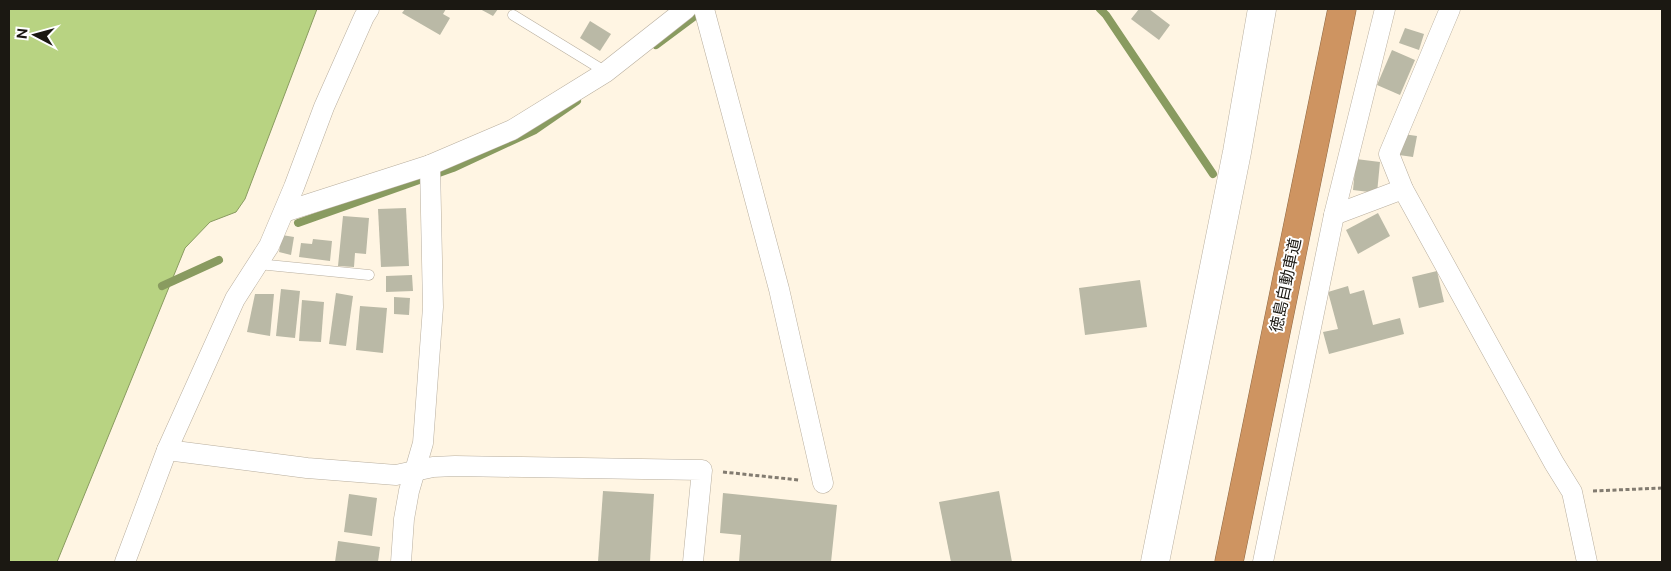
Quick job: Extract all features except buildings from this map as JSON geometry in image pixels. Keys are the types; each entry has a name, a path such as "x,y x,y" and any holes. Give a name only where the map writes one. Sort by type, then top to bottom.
{"highway":[{"name":"徳島自動車道","path":"1229,562 1342,9"}],"street":[{"path":"124,562 167,450 235,299 269,246 324,107 369,9"},
{"path":"284,212 431,173 512,130 606,72 686,9"},
{"path":"1155,562 1237,152 1262,9"},
{"path":"1263,562 1334,215 1385,9"},
{"path":"1450,9 1389,154 1403,189 1554,463 1572,492 1587,562"},
{"path":"705,12 780,289 823,483"},
{"path":"401,562 404,519 409,491 423,443 433,307 431,173"},
{"path":"1334,215 1403,189"},
{"path":"167,450 306,468 396,475 433,467 455,466 702,470 693,562"}],"lane":[{"path":"513,15 606,72"},
{"path":"258,264 369,275"}],"path":[{"path":"702,470 823,483"},
{"path":"1572,492 1662,488"}],"shaded area":[{"path":"9,9 317,9 245,199 236,212 210,222 185,248 57,562 9,562"}],"waterway":[{"path":"1100,9 1106,15 1213,174"},
{"path":"656,45 703,10"},
{"path":"298,223 453,168 535,130 577,101"},
{"path":"162,286 219,260"}]}
